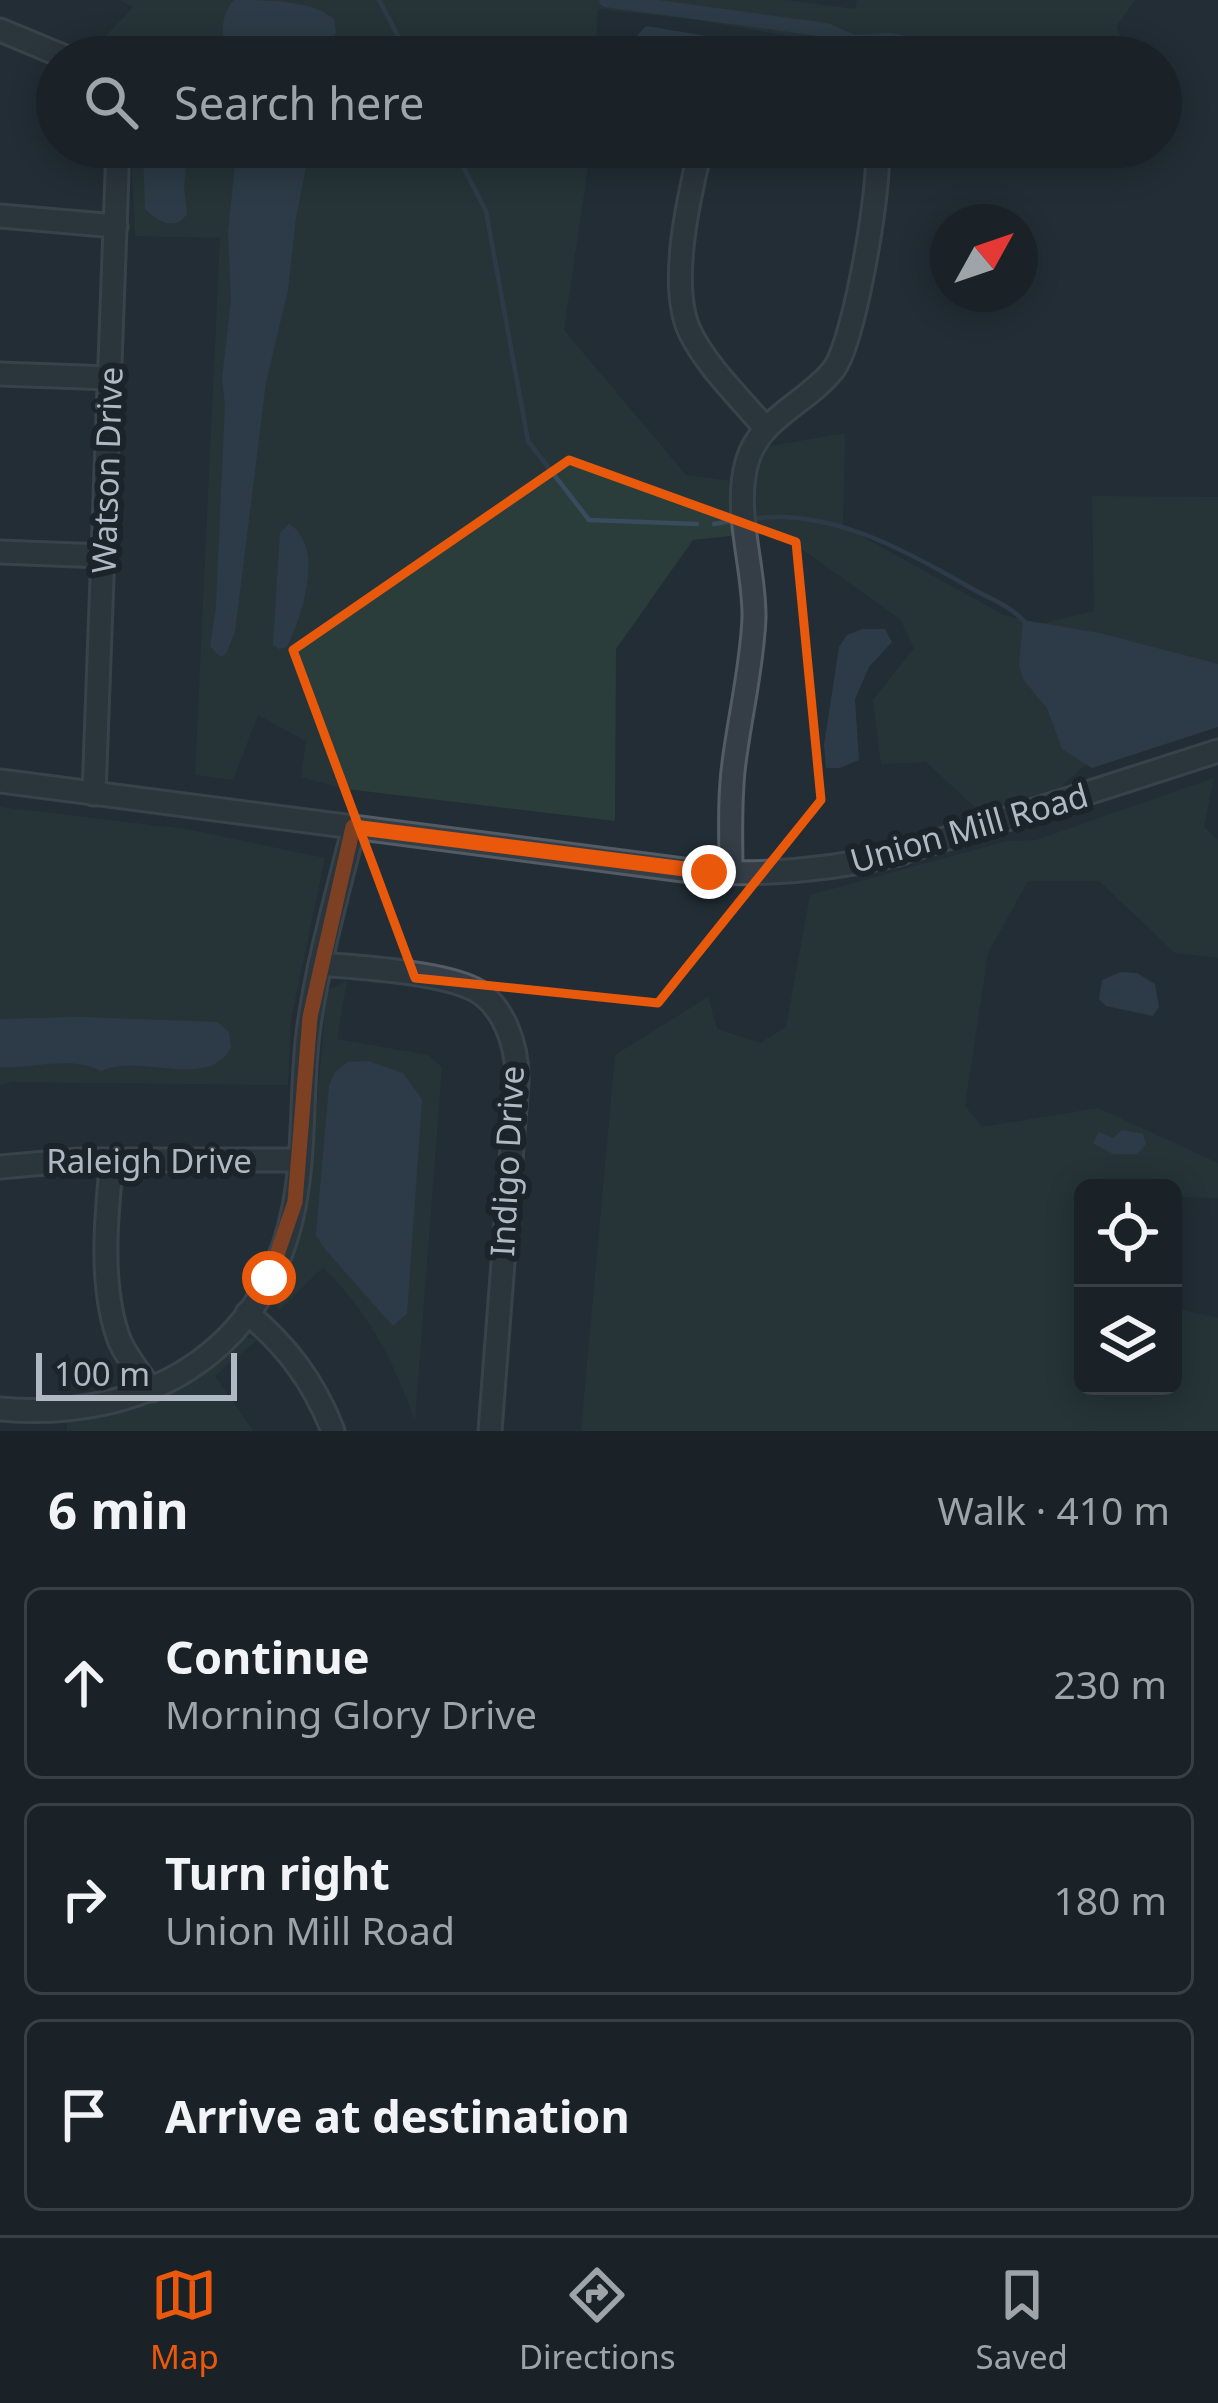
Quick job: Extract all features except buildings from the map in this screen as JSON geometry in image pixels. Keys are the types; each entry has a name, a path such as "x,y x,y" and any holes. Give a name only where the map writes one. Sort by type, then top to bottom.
{"street":[{"path":"0,30 36,45"},
{"name":"Watson Drive","path":"94,794 117,168"},
{"path":"698,168 681,272 681,304 699,346 766,429"},
{"path":"731,873 730,791 754,618 743,480 753,446 766,429 830,375 845,349 877,168"},
{"path":"0,216 116,226"},
{"path":"0,374 110,378"},
{"path":"0,552 103,556"},
{"name":"Union Mill Road","path":"0,781 731,873 797,872 898,854 1218,752"},
{"path":"0,1409 90,1408 152,1390 195,1366 247,1313 286,1237 299,1160 308,1036 353,827"},
{"name":"Indigo Drive","path":"320,964 374,968 470,987 495,1007 506,1027 518,1068 490,1431"},
{"path":"112,1160 111,1310 123,1348 152,1390"},
{"name":"Raleigh Drive","path":"0,1167 44,1161 299,1160"},
{"path":"247,1313 281,1341 297,1362 333,1431"}],"highlighted area":[{"path":"569,460 796,542 821,800 658,1003 415,978 293,650"}],"green space":[{"path":"119,0 786,0 855,9 857,0 1135,0 1116,27 1120,36 788,36 598,9 596,36 106,36 133,7"},
{"path":"132,168 588,168 564,330 686,475 738,482 747,450 845,433 843,526 1004,615 1040,624 1094,611 1092,496 1218,497 1218,705 1105,747 1041,805 989,820 926,762 881,764 873,700 914,648 900,619 776,531 693,540 616,649 615,821 346,789 301,777 306,741 258,715 233,780 195,775 220,238 135,236"},
{"path":"1214,778 1204,827 1218,840 1218,958 1175,953 1099,881 1028,881 988,953 965,1106 982,1127 1098,1108 1218,1163 1218,1198 1182,1197 1182,1179 1074,1179 1074,1395 1182,1395 1182,1310 1218,1318 1218,1431 581,1431 615,1055 708,997 717,1029 760,1043 786,1027 810,895 1007,841 1036,840"},
{"path":"0,807 186,829 325,858 291,1019 288,1085 0,1085"},
{"path":"347,981 337,1039 428,1055 442,1067 415,1420 378,1338 323,1267 280,1310 273,1302 295,1250 310,1182 327,990"},
{"path":"243,1336 257,1340 215,1376 253,1431 67,1431 67,1423 116,1413 162,1394"}],"water":[{"path":"234,0 314,8 334,19 336,33 223,36"},
{"path":"646,26 707,36 637,36"},
{"path":"144,168 186,168 187,214 172,223 160,221 145,209"},
{"path":"235,168 306,168 288,290 266,382 235,631 226,654 220,657 210,646 216,607 225,404 222,379 231,301 228,233"},
{"path":"289,524 306,549 307,583 293,634 287,647 279,649 273,645 280,533"},
{"path":"1023,620 1099,633 1218,664 1218,727 1092,768 1062,749 1047,708 1023,679 1019,665"},
{"path":"885,629 892,642 869,667 855,699 859,760 826,768 824,745 839,647 847,635"},
{"path":"1121,972 1137,973 1155,984 1159,1007 1153,1016 1106,1006 1099,999 1102,980"},
{"path":"0,1019 217,1022 229,1032 231,1048 220,1061 189,1069 134,1065 101,1071 64,1063 0,1067"},
{"path":"368,1061 403,1073 422,1099 407,1314 393,1326 316,1235 329,1086 335,1072 348,1062"},
{"path":"1122,1130 1143,1134 1146,1144 1137,1154 1113,1154 1093,1143 1099,1132 1113,1138"}],"waterway":[{"path":"379,0 398,36"},
{"path":"606,0 826,30 840,36"},
{"path":"464,168 486,211 528,441 589,520 697,524"},
{"path":"750,519 808,519 864,534 1005,606 1024,621"},
{"path":"714,524 738,520"}],"route":[{"path":"269,1278 295,1202 310,1017 353,827 709,872"}]}
